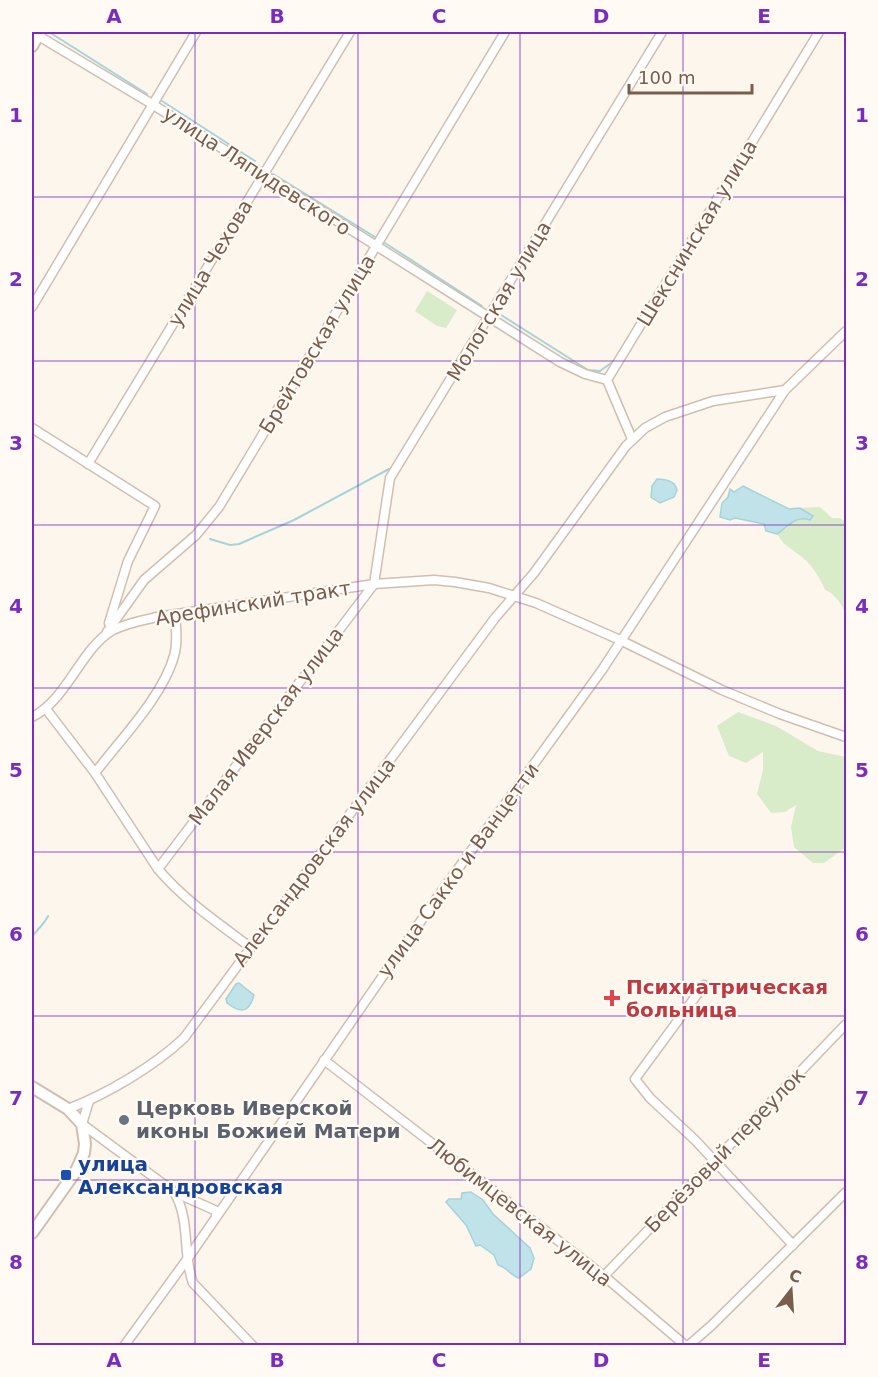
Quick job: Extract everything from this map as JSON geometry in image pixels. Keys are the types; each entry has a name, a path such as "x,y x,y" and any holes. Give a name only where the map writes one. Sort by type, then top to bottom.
{"street":[{"path":"32,307 196,32"},
{"name":"улица Чехова","path":"88,464 350,32"},
{"name":"Брейтовская улица","path":"104,637 144,580 196,535 219,507 505,32"},
{"name":"Мологская улица","path":"374,584 390,478 662,32"},
{"name":"Шекснинская улица","path":"607,380 819,32"},
{"path":"32,46 37,33"},
{"name":"улица Ляпидевского","path":"37,33 560,362 585,374 607,380"},
{"name":"улица Сакко и Ванцетти","path":"188,1258 434,902 575,709 785,390 846,331"},
{"path":"607,380 632,439"},
{"path":"514,595 534,573 632,439 655,422 678,412 725,398 785,390"},
{"path":"32,428 155,506 128,561 104,637"},
{"name":"Арефинский тракт","path":"32,717 46,708 104,637 114,630 139,621 374,584 445,581 489,588 514,595 620,640 722,690 780,714 846,737"},
{"name":"Малая Иверская улица","path":"158,869 374,584"},
{"name":"Александровская улица","path":"68,1109 89,1101 161,1057 184,1038 514,595"},
{"path":"94,772 157,693 174,658 175,614"},
{"path":"46,708 94,772 168,881 250,947"},
{"path":"704,985 635,1079 650,1098 695,1140 793,1245"},
{"name":"Берёзовый переулок","path":"604,1276 846,1024"},
{"name":"Любимцевская улица","path":"324,1060 604,1276 687,1346"},
{"path":"32,1087 68,1109 82,1124 174,1192 219,1212"},
{"path":"32,1233 70,1182 82,1161 85,1144 82,1124 89,1101"},
{"path":"174,1192 184,1217 189,1273 193,1283 253,1346"},
{"path":"687,1346 712,1325 846,1192"},
{"path":"124,1346 188,1258"}],"green space":[{"path":"427,291 457,310 446,328 437,326 415,311"},
{"path":"820,507 832,518 840,518 846,522 846,620 840,602 825,590 813,568 777,534 793,521 813,515 800,508"},
{"path":"738,712 776,726 818,751 846,757 846,847 824,863 813,863 794,847 791,827 796,805 785,812 771,813 757,794 763,770 763,752 746,763 729,756 717,726"}],"water":[{"path":"657,479 674,484 677,490 674,497 660,503 651,497 652,486"},
{"path":"743,486 789,509 800,508 813,516 810,520 800,519 792,522 777,534 766,531 764,524 720,517 722,503 728,497 730,489 734,492"},
{"path":"239,983 254,995 250,1006 244,1010 227,1003 226,999"},
{"path":"471,1192 483,1200 493,1214 530,1248 534,1258 531,1269 519,1278 498,1265 494,1255 480,1245 476,1246 466,1225 446,1202 449,1199 461,1199 462,1193"}],"waterway":[{"path":"49,32 147,94"},
{"path":"162,101 255,161"},
{"path":"273,174 375,237"},
{"path":"385,243 482,306"},
{"path":"498,313 588,370 600,371 614,361 620,351"},
{"path":"210,539 230,545 239,544 294,520 389,469"},
{"path":"32,937 48,916"}],"place":[{"name":"Психиатрическая больница","path":"612,998"},
{"name":"Церковь Иверской иконы Божией Матери","path":"124,1120"},
{"name":"улица Александровская","path":"66,1175"}]}
